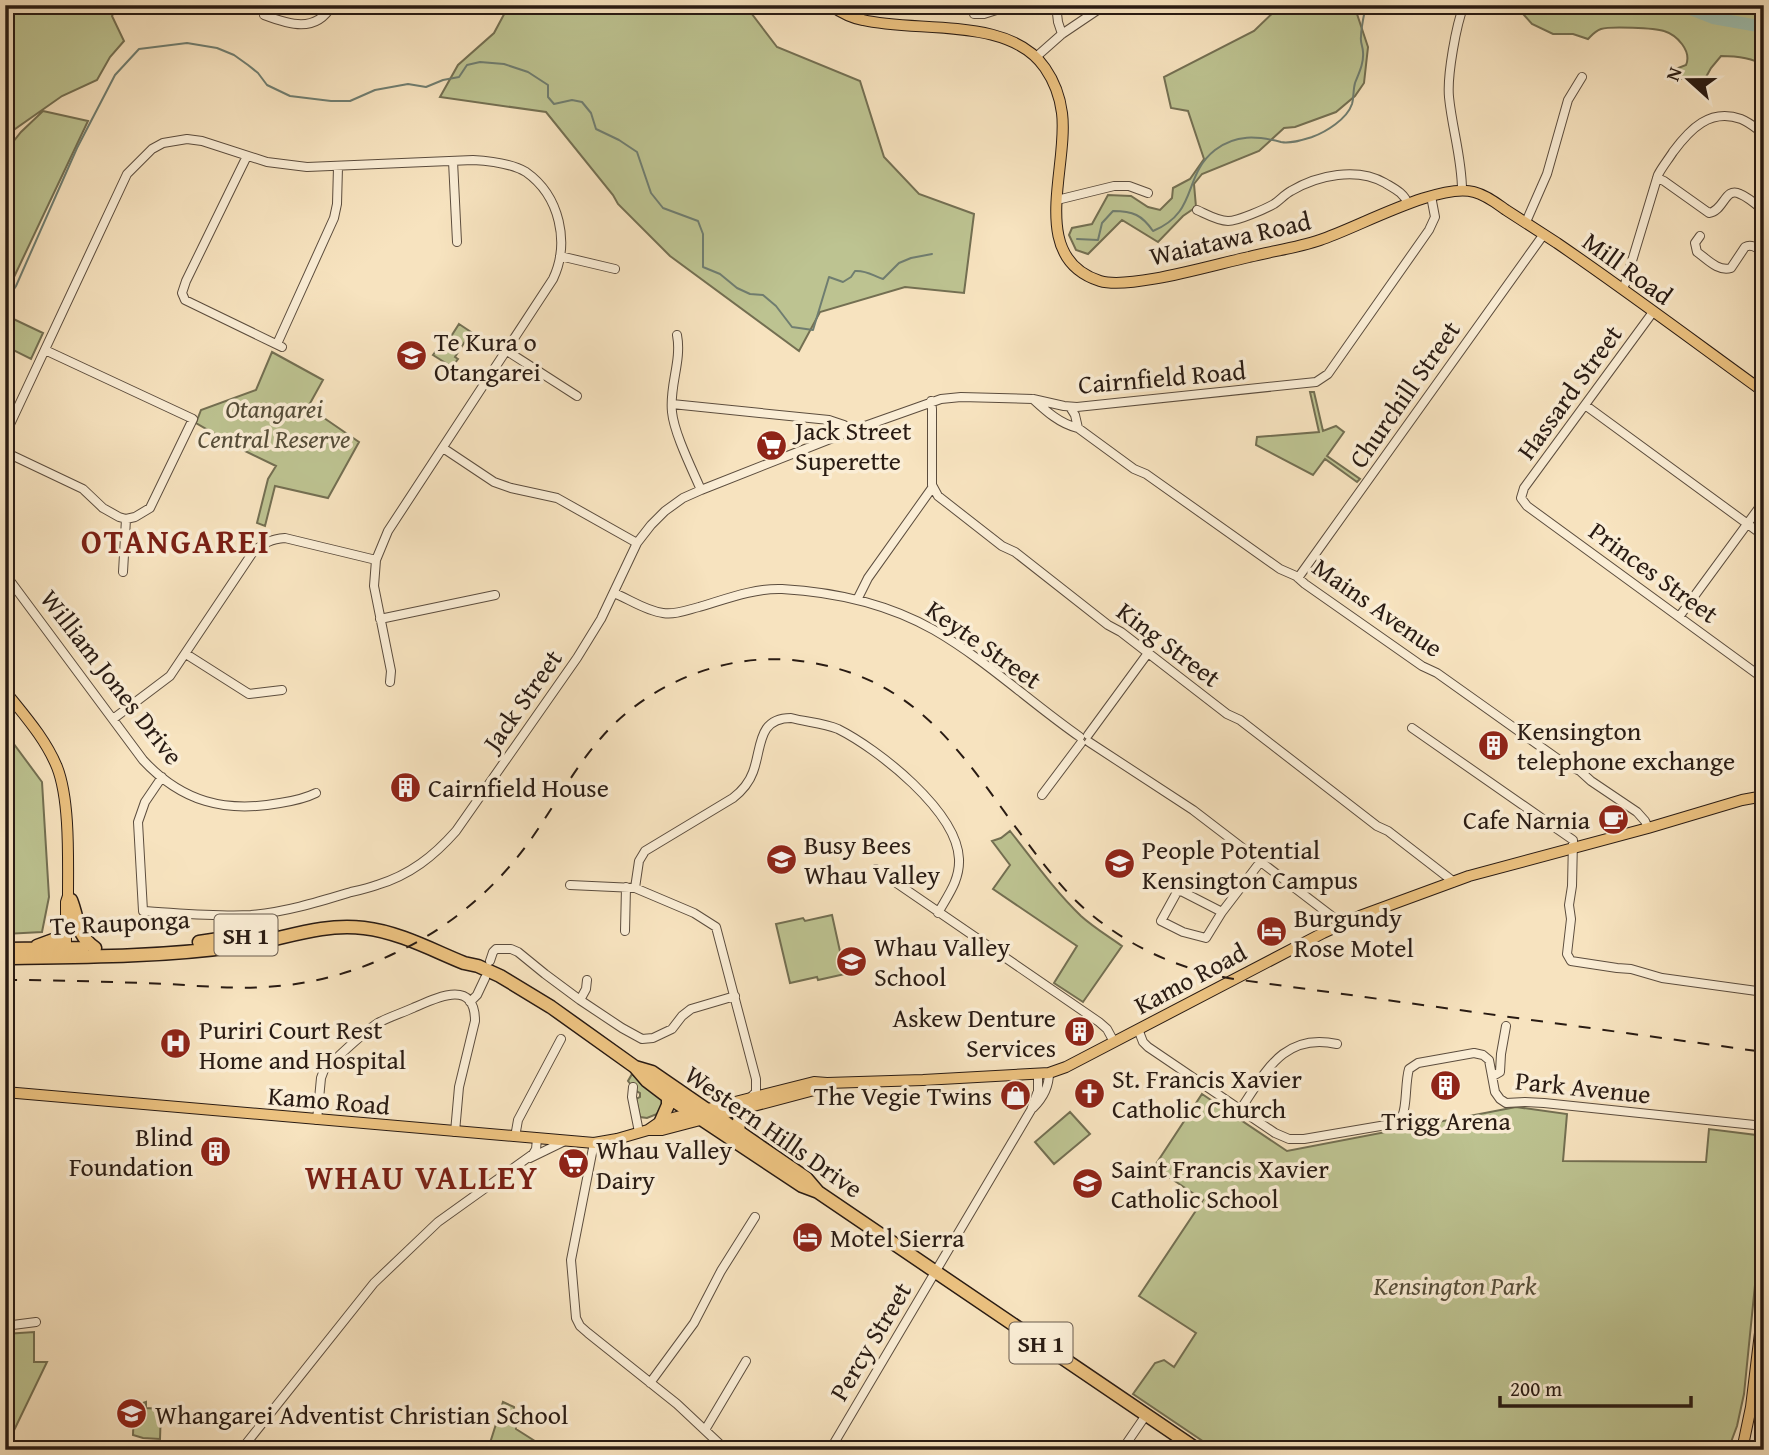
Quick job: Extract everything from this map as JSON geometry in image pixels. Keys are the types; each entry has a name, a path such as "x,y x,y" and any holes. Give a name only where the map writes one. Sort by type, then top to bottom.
{"highway":[{"path":"70,898 81,933 87,943 96,948"},
{"name":"Te Rauponga","path":"5,958 96,948 183,944 317,922 346,920 385,926 466,958 487,960 515,985 551,1007 635,1067 647,1081 668,1097 704,1115 802,1186 818,1192"},
{"name":"Te Rauponga","path":"5,950 128,956 241,946 326,927 346,927 385,932 464,963 487,960"},
{"path":"27,949 56,939 66,931"},
{"name":"Western Hills Drive","path":"635,1067 652,1072 704,1115 738,1132 806,1178 818,1192 1198,1450"},
{"path":"661,1121 668,1105 668,1097"},
{"path":"738,1132 739,1121 747,1104"}],"main road":[{"path":"830,5 861,20 987,33 1010,40 1036,57"},
{"name":"Waiatawa Road","path":"1036,57 1047,70 1057,90 1062,115 1063,136 1056,228 1062,250 1078,269 1089,276 1115,284 1150,279 1320,241 1408,204 1440,193 1462,190"},
{"name":"Mill Road","path":"1462,190 1478,193 1544,234 1623,288 1764,392"},
{"path":"5,691 44,741 58,771 65,804 70,898 69,953"},
{"name":"Kamo Road","path":"747,1104 771,1093 814,1082 1044,1074 1066,1067 1342,924 1454,882 1764,796"},
{"path":"69,953 66,902 70,898"},
{"name":"Kamo Road","path":"5,1092 594,1143 644,1131 662,1130 704,1115 818,1089 827,1083"},
{"name":"Kamo Road","path":"644,1131 661,1121 704,1115"},
{"path":"1742,1450 1751,1407 1764,1300"}],"street":[{"path":"264,15 300,25 317,20 325,15 332,5"},
{"path":"974,14 1012,5"},
{"path":"1056,5 1062,34"},
{"path":"1036,57 1062,34 1105,5"},
{"path":"1462,190 1449,90 1457,30 1464,5"},
{"path":"1526,222 1547,174 1568,100 1582,77"},
{"path":"1623,288 1657,178 1684,137 1703,121 1718,117 1737,118 1764,134"},
{"path":"5,435 127,174 152,149 187,139 285,165 338,167 488,161 525,172 552,202 557,214 562,242 558,268 507,351 388,531 376,560 374,586 391,671 390,682"},
{"path":"247,156 182,293 185,300 280,346 330,231 337,204 338,167"},
{"path":"453,161 457,242"},
{"path":"1197,210 1228,221 1274,204 1292,190 1338,175 1361,175 1380,180 1406,197 1408,204"},
{"path":"1657,178 1709,213 1717,210 1727,195 1734,192 1764,211"},
{"path":"1057,200 1114,186 1129,186 1148,193"},
{"name":"Cairnfield Road","path":"848,432 930,401 961,397 1033,399 1070,407 1321,380 1333,368 1433,225 1436,214 1431,196"},
{"name":"Churchill Street","path":"1298,578 1544,234"},
{"path":"1700,236 1695,246 1697,252 1725,270 1731,268 1749,245 1764,253"},
{"path":"561,256 615,269"},
{"name":"Hassard Street","path":"1521,498 1524,488 1653,312"},
{"path":"677,335 679,347 671,410 701,490"},
{"path":"5,452 83,489 111,514 126,519 142,514 150,508 193,419 46,350"},
{"path":"507,351 577,396"},
{"name":"Mains Avenue","path":"1033,399 1047,412 1146,474 1280,569 1298,578 1565,764 1580,771 1637,812 1648,828"},
{"path":"857,600 868,578 933,488 930,401"},
{"path":"672,404 829,420 844,425 848,432"},
{"path":"1585,405 1764,536"},
{"path":"1070,407 1075,415 1074,427"},
{"name":"Jack Street","path":"162,778 145,802 138,822 143,911 241,915 284,910 378,885 407,873 427,860 456,831 601,619 637,543 665,510 701,490 848,432"},
{"path":"443,448 494,482 557,498 637,543"},
{"name":"King Street","path":"933,488 938,496 1000,545 1015,552 1108,625 1121,632 1227,714 1240,720 1454,882"},
{"name":"Princes Street","path":"1521,498 1527,506 1764,679"},
{"path":"1679,617 1764,501"},
{"path":"123,572 126,519"},
{"path":"113,719 170,676 253,552 264,543 285,538 376,560"},
{"name":"William Jones Drive","path":"5,574 143,760 162,778 193,796 241,808 306,799 316,793"},
{"name":"Keyte Street","path":"614,593 663,613 678,612 747,593 781,589 857,600 906,616 949,639 1084,739 1193,810 1342,924"},
{"path":"380,619 495,595"},
{"path":"1042,795 1148,653"},
{"path":"186,654 249,694 282,690"},
{"path":"625,931 631,887 645,851 741,791 751,776 768,726 778,720 790,718 833,727 869,749 916,786 941,816 956,841 959,865 954,887 939,913"},
{"path":"1412,728 1574,841 1569,905 1569,959 1616,968 1631,968 1662,978 1764,992"},
{"path":"1222,912 1181,891 1177,892 1161,921 1183,932 1206,937 1261,861"},
{"path":"876,869 1099,1022 1107,1029 1114,1042"},
{"path":"570,886 631,887 694,913 716,927 756,1079 756,1091 747,1104"},
{"path":"487,960 500,948 518,951 580,1000 637,1038 647,1039 672,1029 691,1009 735,996"},
{"path":"470,1002 477,995 485,978"},
{"path":"580,1000 587,980"},
{"path":"317,1120 324,1070 377,1024 449,994 456,994 470,1002 475,1012 475,1021 459,1087 455,1132"},
{"path":"1493,1076 1500,1072 1506,1026"},
{"name":"Park Avenue","path":"1138,1029 1148,1048 1275,1133 1289,1139 1304,1139 1392,1124 1404,1113 1409,1069 1419,1063 1474,1054 1483,1055 1489,1060 1495,1092 1506,1103 1525,1102 1764,1126"},
{"path":"515,1137 518,1120 561,1039"},
{"path":"1240,1110 1268,1068 1283,1054 1311,1042 1337,1044"},
{"name":"Percy Street","path":"830,1450 1031,1110 1044,1074"},
{"path":"756,1079 761,1087 771,1093"},
{"path":"633,1087 632,1097 644,1131"},
{"path":"241,1450 374,1283 438,1222 533,1154 537,1139"},
{"path":"525,1161 565,1141"},
{"path":"594,1143 571,1261 576,1318 580,1326 677,1404 726,1450"},
{"path":"650,1383 694,1323 721,1271 755,1217"},
{"path":"5,1326 36,1322"},
{"path":"705,1430 746,1361"},
{"path":"1122,1450 1146,1415"}],"green space":[{"path":"5,5 118,5 112,16 124,41 110,57 97,80 62,96 5,136"},
{"path":"509,5 745,5 777,47 860,81 884,157 919,194 974,214 964,293 905,287 820,312 799,351 670,256 618,204 546,112 440,97 458,65 494,33"},
{"path":"1281,5 1354,5 1368,47 1364,83 1355,96 1336,112 1295,127 1284,128 1259,151 1202,174 1194,184 1196,207 1183,216 1158,242 1122,220 1088,254 1076,250 1069,235 1072,228 1092,224 1108,195 1131,196 1148,207 1160,210 1172,198 1173,188 1190,179 1204,159 1188,111 1171,108 1164,77 1254,31"},
{"path":"1515,5 1764,5 1764,65 1743,58 1721,56 1706,77 1678,79 1673,70 1686,65 1687,54 1682,44 1669,33 1652,29 1606,28 1595,32 1588,39 1573,34 1553,34 1532,24"},
{"path":"43,111 88,121 5,296 5,152"},
{"path":"5,315 43,333 31,359 5,346"},
{"path":"459,324 471,332 455,357 458,359 452,367 433,355 439,347 443,349"},
{"name":"Otangarei Central Reserve","path":"272,352 323,380 308,407 359,442 328,498 275,486 265,526 257,523 268,479 276,466 196,423 201,410 256,390"},
{"path":"1310,392 1314,392 1323,431 1336,426 1344,432 1327,456 1360,479 1357,482 1325,459 1313,475 1256,445 1257,437 1319,432"},
{"path":"5,732 42,782 49,897 42,932 5,934"},
{"path":"1010,831 1071,906 1090,924 1122,946 1083,1002 1054,983 1077,946 993,889 1010,865 992,841"},
{"path":"832,915 845,974 790,983 776,924"},
{"path":"632,1074 664,1101 657,1114 647,1118 640,1117 636,1099 640,1097 640,1093 628,1081"},
{"name":"Kensington Park","path":"1202,1094 1287,1151 1516,1107 1567,1114 1563,1161 1706,1162 1709,1129 1764,1136 1764,1196 1744,1394 1728,1450 1216,1450 1133,1394 1155,1363 1164,1360 1174,1367 1196,1333 1139,1296 1203,1200 1154,1167"},
{"path":"1070,1112 1090,1134 1054,1164 1035,1142"},
{"path":"34,1332 34,1362 47,1362 5,1449 5,1334"},
{"path":"146,1402 146,1408 161,1409 160,1439 133,1435 134,1406"},
{"path":"503,1402 514,1407 516,1429 549,1450 483,1450 490,1443"}],"waterway":[{"path":"1077,239 1098,240 1102,223 1113,211 1136,215 1153,231 1168,223 1184,204 1205,160 1215,150 1231,141 1264,138 1293,142 1318,135 1335,124 1346,115 1352,104 1355,83 1363,60 1361,33 1366,5"},
{"path":"1680,5 1713,18 1764,27"},
{"path":"5,303 16,286 77,148 115,75 139,49 187,43 217,48 234,55 258,73 267,85 290,96 331,101 350,101 375,90 408,84 426,87 459,77 467,65 480,62 504,64 528,72 548,85 548,97 554,104 572,100 582,102 591,113 596,129 637,152 651,193 663,208 698,221 703,234 703,267 720,274 737,288 750,294 763,295 776,306 792,327 813,330 829,277 843,282 855,271 859,271 883,279 899,263 932,254"},
{"path":"376,1450 395,1444 407,1444 426,1450"}],"railway":[{"path":"5,980 265,987 314,981 378,961 410,946 444,925 489,888 527,845 589,752 620,718 642,701 691,675 718,666 773,659 800,661 837,669 870,681 898,696 947,738 1047,869 1071,896 1088,912 1126,939 1167,960 1234,979 1764,1052"}],"place":[{"name":"Te Kura o Otangarei","path":"411,356"},
{"name":"Jack Street Superette","path":"772,445"},
{"name":"Kensington telephone exchange","path":"1494,745"},
{"name":"Cairnfield House","path":"405,787"},
{"name":"Cafe Narnia","path":"1613,819"},
{"name":"Busy Bees Whau Valley","path":"781,859"},
{"name":"People Potential Kensington Campus","path":"1119,864"},
{"name":"Burgundy Rose Motel","path":"1271,932"},
{"name":"Whau Valley School","path":"851,961"},
{"name":"Askew Denture Services","path":"1079,1032"},
{"name":"Puriri Court Rest Home and Hospital","path":"176,1044"},
{"name":"Trigg Arena","path":"1446,1085"},
{"name":"St. Francis Xavier Catholic Church","path":"1089,1093"},
{"name":"The Vegie Twins","path":"1015,1095"},
{"name":"Blind Foundation","path":"216,1151"},
{"name":"Whau Valley Dairy","path":"573,1164"},
{"name":"Saint Francis Xavier Catholic School","path":"1088,1183"},
{"name":"Motel Sierra","path":"807,1237"},
{"name":"Whangarei Adventist Christian School","path":"132,1414"}],"district":[{"name":"OTANGAREI","path":"176,541"},
{"name":"WHAU VALLEY","path":"422,1177"}]}
